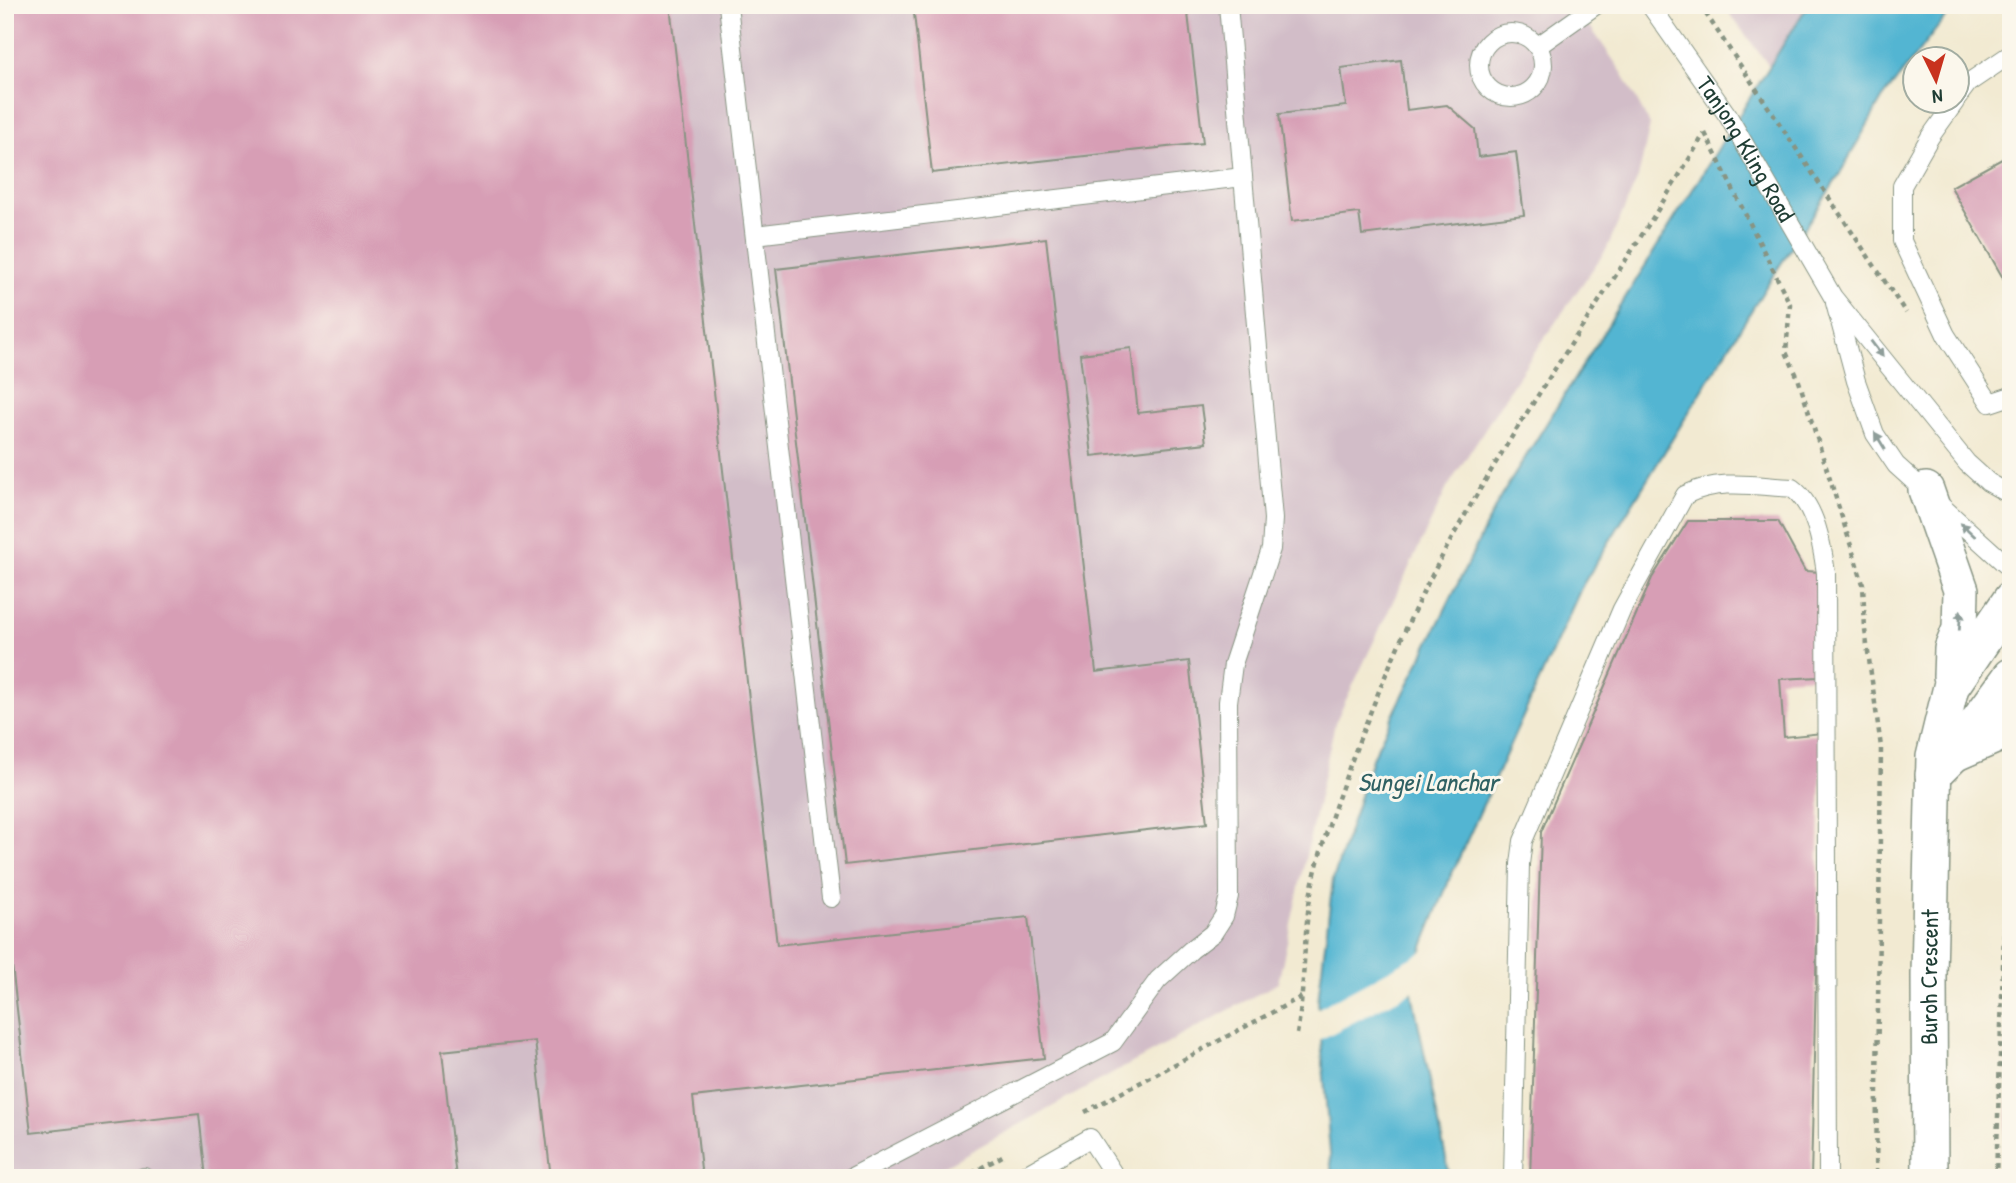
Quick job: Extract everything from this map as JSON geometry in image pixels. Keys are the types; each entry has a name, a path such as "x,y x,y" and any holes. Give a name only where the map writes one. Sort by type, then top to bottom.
{"street":[{"path":"1926,490 1962,590 1960,629 1952,649 1951,687"},
{"name":"Buroh Crescent","path":"1930,1178 1928,975 1944,764 1934,757 1951,687 2011,599"},
{"path":"1944,764 2011,676"},
{"path":"1944,764 2011,729"}],"lane":[{"path":"728,5 831,898"},
{"path":"850,1178 1113,1042 1158,980 1213,933 1224,916 1229,896 1228,702 1233,664 1271,549 1273,519 1228,5"},
{"path":"1538,46 1596,5"},
{"name":"Tanjong Kling Road","path":"1650,5 1724,111 1833,297 1967,463 1988,482 2011,495"},
{"path":"1970,82 2011,54"},
{"path":"1945,116 1902,186 1902,241 1946,335 1976,384 1990,402 2011,396"},
{"path":"755,235 1243,177"},
{"name":"Tanjong Kling Road","path":"1833,297 1856,382 1875,434 1896,465 2011,569"},
{"path":"1513,1178 1520,864 1523,841 1622,610 1685,495 1702,486 1723,484 1792,488 1807,504 1823,551 1826,573 1828,1178"},
{"path":"1020,1178 1090,1138 1116,1178"}],"path":[{"path":"1700,5 1912,323"},
{"path":"1297,1034 1304,996 1304,946 1313,883 1335,805 1386,672 1438,563 1501,455 1724,111"},
{"path":"1996,1178 2008,781 2011,779"},
{"path":"1084,1113 1304,996"},
{"path":"963,1178 1011,1152"}],"shaded area":[{"path":"5,5 1575,5 1623,74 1650,125 1638,178 1606,250 1523,369 1447,488 1335,723 1278,983 922,1178 5,1178"},
{"path":"1723,5 1808,5 1769,66"}],"water":[{"name":"Sungei Lanchar","path":"1808,5 1955,5 1923,46 1900,46 1900,76 1882,99 1838,177 1767,285 1582,586 1450,878 1424,944 1411,988 1450,1178 1332,1178 1318,1001 1333,880 1373,756 1500,498"}],"pier":[{"path":"1426,950 1415,990 1316,1042 1315,1010"}],"building":[{"path":"5,5 670,5 777,945 1028,917 1044,1058 693,1097 702,1178 551,1178 535,1041 442,1051 456,1178 206,1178 199,1114 31,1133 5,903"},
{"path":"913,5 1187,5 1203,143 932,173"},
{"path":"1401,60 1407,110 1447,105 1475,129 1478,157 1516,152 1524,215 1362,235 1359,213 1292,221 1279,114 1346,106 1341,68"},
{"path":"2011,154 2011,292 1951,187"},
{"path":"1046,238 1096,672 1189,661 1207,823 845,865 776,269"},
{"path":"1131,348 1138,413 1201,406 1206,443 1092,456 1080,354"},
{"path":"1688,521 1778,521 1805,571 1821,572 1819,677 1780,679 1784,737 1822,733 1811,1178 1530,1178 1541,832 1652,578"},
{"path":"2009,1092 2011,1178 2008,1178 2005,1145"}]}
